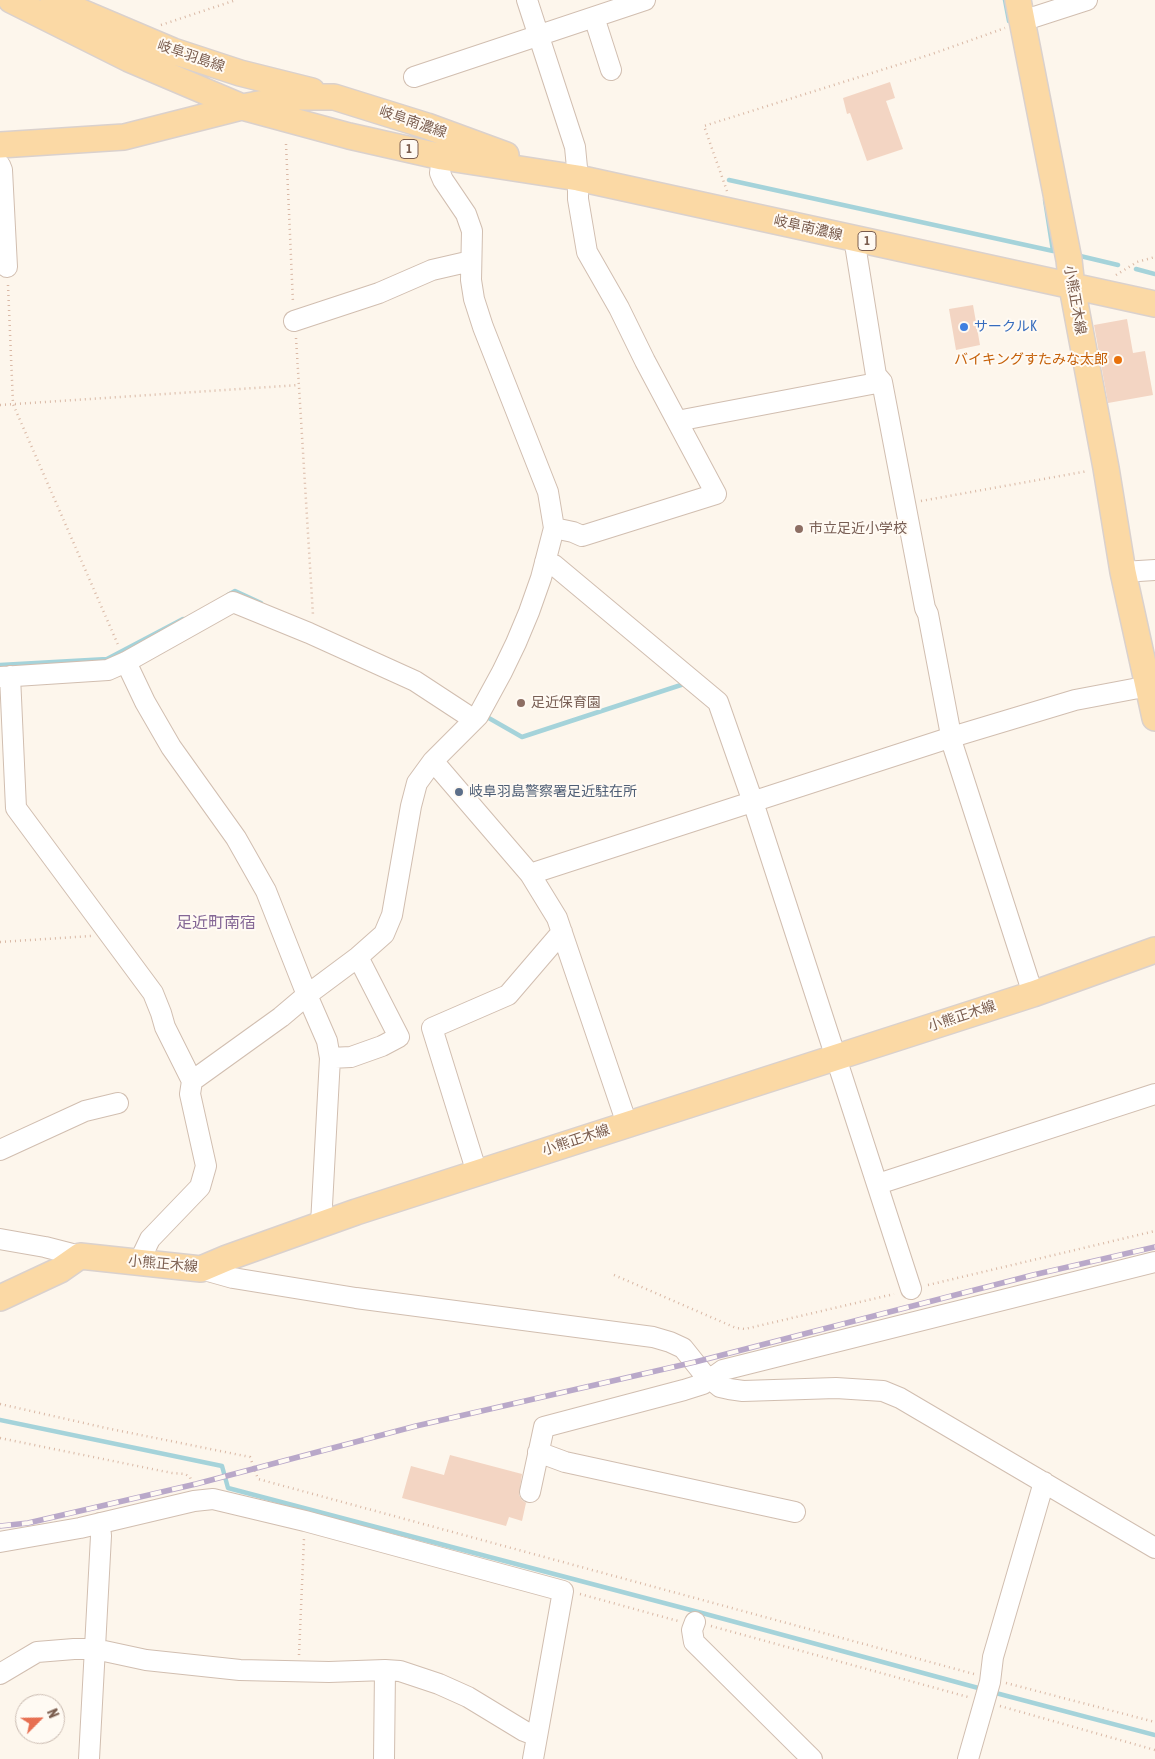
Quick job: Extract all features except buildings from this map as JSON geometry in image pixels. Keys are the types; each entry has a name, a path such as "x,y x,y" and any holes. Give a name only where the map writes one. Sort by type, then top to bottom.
{"main road":[{"name":"岐阜羽島線","path":"11,0 129,59 242,107"},
{"name":"岐阜羽島線","path":"53,0 142,39 240,72 334,97"},
{"name":"小熊正木線","path":"1020,11 1069,260 1072,287 1106,468 1123,572 1155,718"},
{"name":"岐阜南濃線","path":"0,145 124,137 242,107 297,98 334,97 427,126 497,153 556,167 578,178"},
{"name":"岐阜南濃線","path":"242,107 349,136 442,157 578,178 1155,304"},
{"name":"小熊正木線","path":"80,1256 201,1269 321,1224 836,1056 1033,994 1155,950"},
{"path":"0,1298 60,1270 80,1256"}],"street":[{"path":"527,0 575,147 578,199 587,252 619,308 716,494 582,536 554,528"},
{"path":"414,77 644,0"},
{"path":"1020,11 1087,0"},
{"path":"594,18 611,70"},
{"path":"192,1081 281,1017 306,995 358,957 384,934 392,915 417,783 434,761 478,716 516,643 529,612 545,562 554,528 552,509 543,477 483,327 474,298 471,280 472,231 466,214 443,180 440,168 442,157"},
{"path":"0,165 2,170 7,267"},
{"path":"854,238 876,374 882,382 953,746 964,785 1033,994"},
{"path":"294,321 379,293 432,270 471,261"},
{"path":"677,421 882,382"},
{"path":"545,562 554,565 718,702 753,802 911,1289"},
{"path":"1123,572 1155,570"},
{"path":"139,1262 150,1239 200,1187 206,1166 190,1094 192,1081 165,1027 153,993 16,808 5,677 108,670 126,662 232,602 309,633 415,681 473,719"},
{"path":"126,662 145,702 166,738 236,838 266,892 306,995 327,1041 330,1058 321,1224"},
{"path":"530,874 952,737 1075,700 1149,686"},
{"path":"434,761 530,874 558,918 627,1124"},
{"path":"477,1173 432,1028 508,995 562,932"},
{"path":"330,1058 351,1057 382,1046 399,1037 358,957"},
{"path":"878,1184 1088,1114 1155,1094"},
{"path":"0,1150 85,1111 118,1103"},
{"path":"0,1239 45,1247 80,1256"},
{"path":"530,1492 544,1427 703,1384 723,1370 1155,1262"},
{"path":"201,1269 233,1278 356,1298 653,1337 683,1348 703,1373 720,1387 743,1391 836,1388 883,1391 900,1398 1155,1548"},
{"path":"538,1452 565,1462 795,1512"},
{"path":"968,1759 987,1690 993,1657 1044,1482"},
{"path":"0,1542 100,1524 194,1501 213,1499 305,1521 563,1591 533,1759"},
{"path":"89,1759 101,1536 100,1524"},
{"path":"694,1623 692,1636 694,1642 812,1759"},
{"path":"0,1674 37,1652 95,1649 146,1660 240,1670 400,1671 439,1684 468,1697 537,1736"},
{"path":"384,1759 385,1670"}],"path":[{"path":"142,39 156,26 236,0"},
{"path":"727,210 728,196 704,126 932,54 1020,11"},
{"path":"286,144 294,321 300,385 313,620 309,633"},
{"path":"1106,293 1115,276 1137,262 1155,257"},
{"path":"7,267 13,404 126,662"},
{"path":"0,405 300,385"},
{"path":"905,504 1106,468"},
{"path":"0,942 100,936 109,933"},
{"path":"614,1275 736,1328 745,1329 1155,1231"},
{"path":"0,1404 250,1457 258,1479 987,1690 1155,1750"},
{"path":"0,1438 172,1473 180,1473"},
{"path":"298,1671 305,1521"},
{"path":"563,1591 568,1590 694,1623 987,1690 1155,1722"}],"waterway":[{"path":"1005,0 1009,21"},
{"path":"729,180 1053,251 1045,200"},
{"path":"1076,255 1118,265"},
{"path":"1136,269 1155,274"},
{"path":"228,595 235,591 261,603"},
{"path":"0,665 107,659 183,619"},
{"path":"487,717 522,737 684,684 686,685"},
{"path":"0,1420 222,1466 228,1488 982,1689"},
{"path":"992,1692 1155,1735"}],"railway":[{"path":"0,1526 28,1523 196,1484 416,1426 695,1362 1033,1275 1155,1247"}],"place":[{"name":"サークルK","path":"964,327"},
{"name":"バイキングすたみな太郎","path":"1118,360"},
{"name":"市立足近小学校","path":"799,529"},
{"name":"足近保育園","path":"521,703"},
{"name":"岐阜羽島警察署足近駐在所","path":"459,792"}],"district":[{"name":"足近町南宿","path":"216,923"}]}
